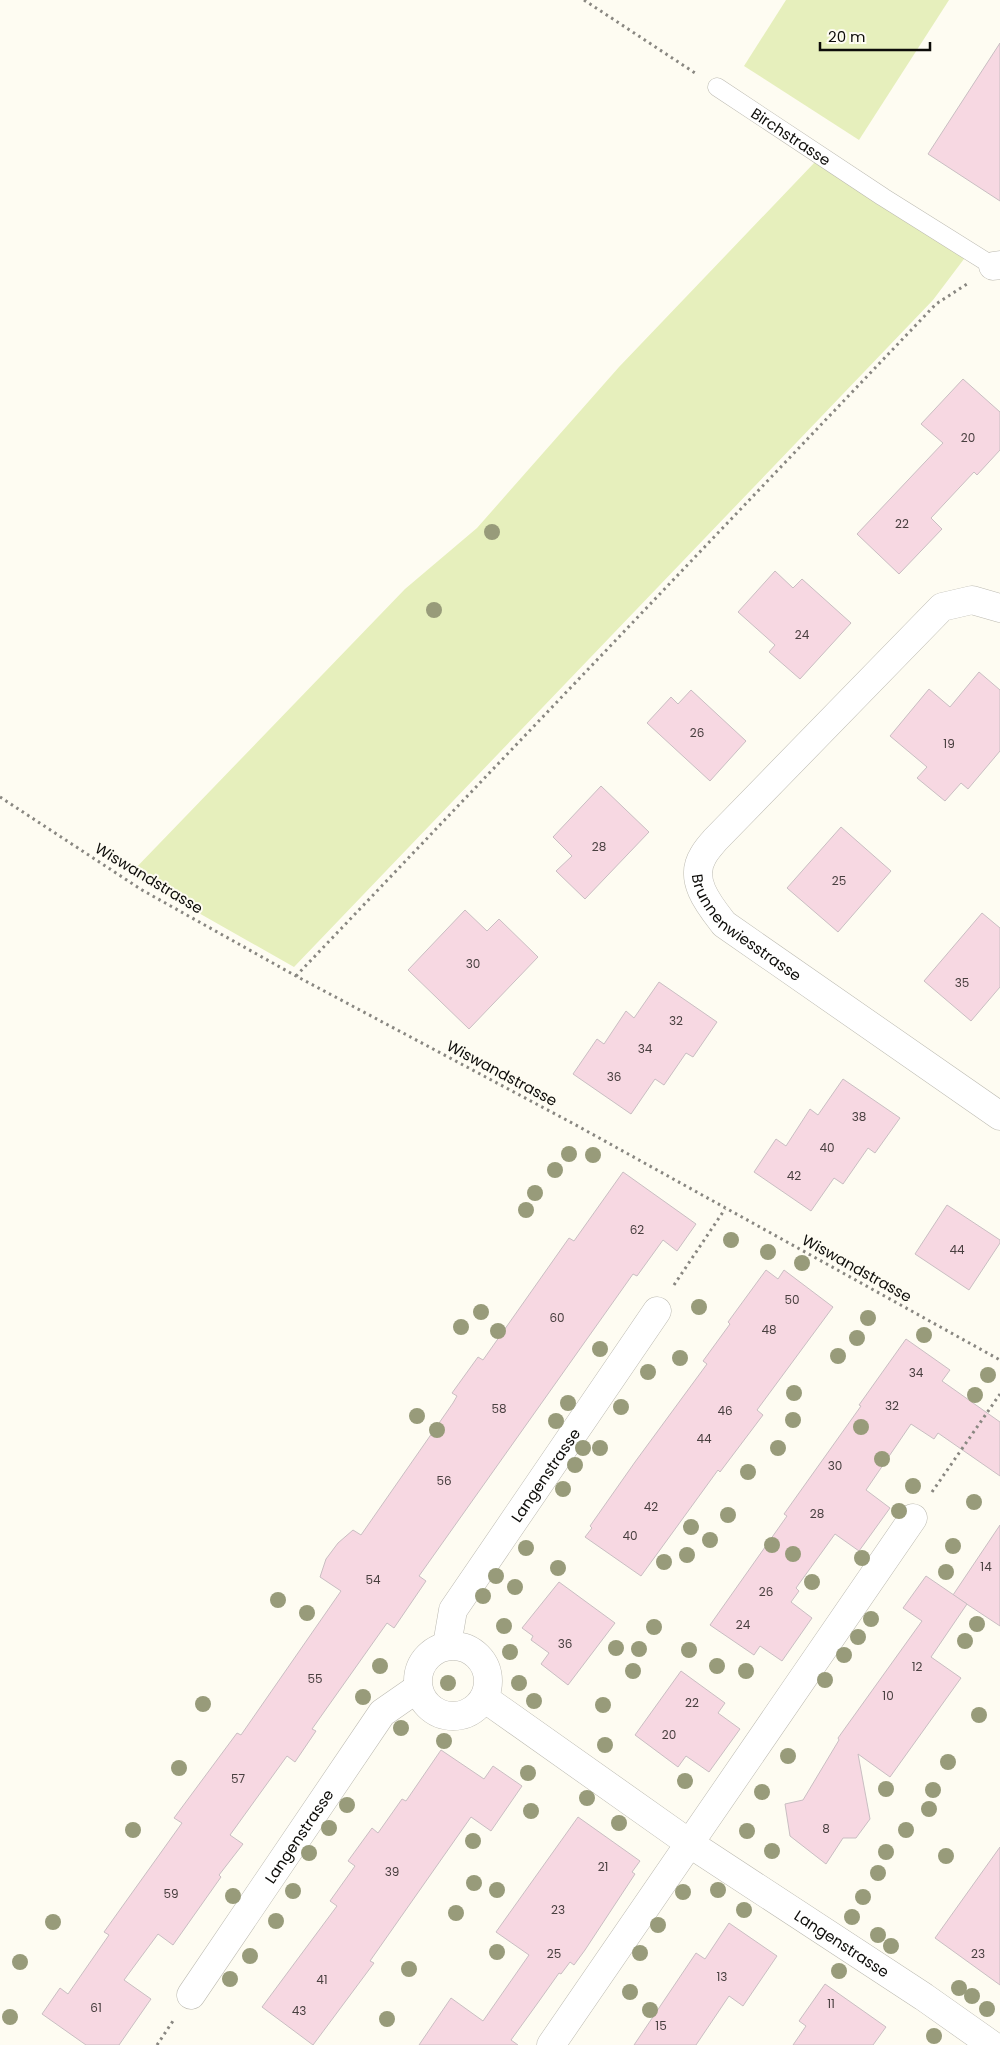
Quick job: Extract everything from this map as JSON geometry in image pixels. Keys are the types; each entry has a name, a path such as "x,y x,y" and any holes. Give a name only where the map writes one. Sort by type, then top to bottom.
{"street":[{"name":"Brunnenwiesstrasse","path":"1000,608 972,600 942,607 715,840 701,858 697,878 706,900 724,924 1000,1116"},
{"name":"Langenstrasse","path":"447,1645 453,1610 657,1311"},
{"path":"552,2045 913,1518"},
{"path":"447,1645 458,1645 469,1649 485,1665 488,1676 488,1688 484,1698 476,1708 465,1714 453,1716 441,1714 431,1708 423,1699 418,1688 418,1676 427,1656 436,1649 447,1645"},
{"name":"Langenstrasse","path":"190,1995 382,1713 418,1688"},
{"name":"Langenstrasse","path":"484,1698 689,1843 992,2045"}],"lane":[{"name":"Birchstrasse","path":"717,87 883,197 997,265"}],"path":[{"path":"584,0 717,87"},
{"path":"296,976 936,304 997,265"},
{"name":"Wiswandstrasse","path":"0,797 142,890 296,976 565,1119 1000,1360"},
{"path":"657,1311 725,1209"},
{"path":"913,1518 1000,1394"}],"green space":[{"path":"786,0 949,0 859,140 744,66"},
{"path":"815,162 967,255 933,300 294,967 130,874 405,589 477,528 619,367"}],"building":[{"path":"1000,43 1000,201 928,154"},
{"path":"963,379 1000,412 1000,450 977,475 974,472 931,518 942,529 899,574 857,534 943,443 921,424"},
{"path":"775,571 793,588 802,579 851,623 800,679 769,652 775,645 738,612"},
{"path":"979,672 1000,690 1000,751 968,789 961,783 945,801 917,778 927,767 890,736 929,689 950,707"},
{"path":"691,690 746,741 710,781 647,723 671,697 678,704"},
{"path":"601,786 649,832 585,899 556,871 572,856 553,837"},
{"path":"841,827 891,871 838,932 787,888"},
{"path":"465,910 487,931 499,919 538,957 469,1029 408,970"},
{"path":"982,913 1000,928 1000,987 971,1021 924,981"},
{"path":"659,982 717,1022 693,1057 686,1053 664,1085 655,1079 631,1114 573,1074 597,1039 604,1044 626,1011 634,1018"},
{"path":"843,1079 900,1118 875,1153 868,1148 843,1184 834,1178 811,1211 754,1172 776,1139 786,1146 810,1109 818,1115"},
{"path":"623,1172 696,1224 677,1251 663,1240 637,1276 633,1274 419,1576 426,1581 394,1628 387,1623 312,1729 316,1731 295,1762 287,1756 230,1835 243,1844 219,1875 221,1877 173,1945 158,1934 124,1980 151,1999 119,2045 86,2045 42,2014 60,1988 68,1994 109,1935 104,1932 182,1823 174,1818 237,1733 241,1735 341,1591 320,1577 326,1559 338,1543 353,1530 361,1535 453,1403 457,1396 452,1393 478,1357 483,1360 569,1238 574,1241"},
{"path":"947,1205 1000,1240 1000,1243 969,1290 915,1254"},
{"path":"766,1270 778,1279 784,1270 833,1307 757,1410 763,1415 720,1472 718,1470 641,1576 585,1537 592,1528 590,1526 635,1462 707,1364 703,1361 730,1324 728,1322"},
{"path":"906,1339 950,1370 942,1381 1000,1422 1000,1476 938,1433 934,1439 911,1424 866,1490 890,1508 859,1551 835,1534 796,1588 799,1591 791,1602 812,1618 782,1661 760,1646 754,1655 710,1625 787,1516 784,1514"},
{"path":"1000,1525 1000,1626 953,1595"},
{"path":"926,1576 967,1604 931,1657 961,1678 890,1777 858,1754 870,1819 856,1838 843,1838 826,1864 790,1836 785,1804 803,1800 839,1740 838,1738 922,1621 903,1608"},
{"path":"559,1582 615,1623 568,1685 541,1664 549,1653 531,1640 533,1636 522,1628"},
{"path":"681,1671 725,1703 718,1713 740,1729 709,1772 686,1756 678,1767 635,1735"},
{"path":"441,1750 484,1779 493,1766 522,1786 491,1831 471,1817 370,1961 374,1963 313,2045 262,2007 337,1906 330,1901 355,1866 348,1861 372,1828 378,1833 402,1799 406,1801"},
{"path":"578,1817 640,1861 632,1872 635,1874 585,1950 574,1965 570,1962 561,1974 559,1973 511,2040 518,2045 419,2045 451,1998 483,2021 529,1955 496,1932"},
{"path":"1000,1847 1000,1985 935,1938"},
{"path":"729,1923 777,1956 743,2006 729,1996 696,2045 634,2045 696,1953 705,1959"},
{"path":"825,1984 886,2027 873,2045 793,2045 806,2026 799,2021"}]}
